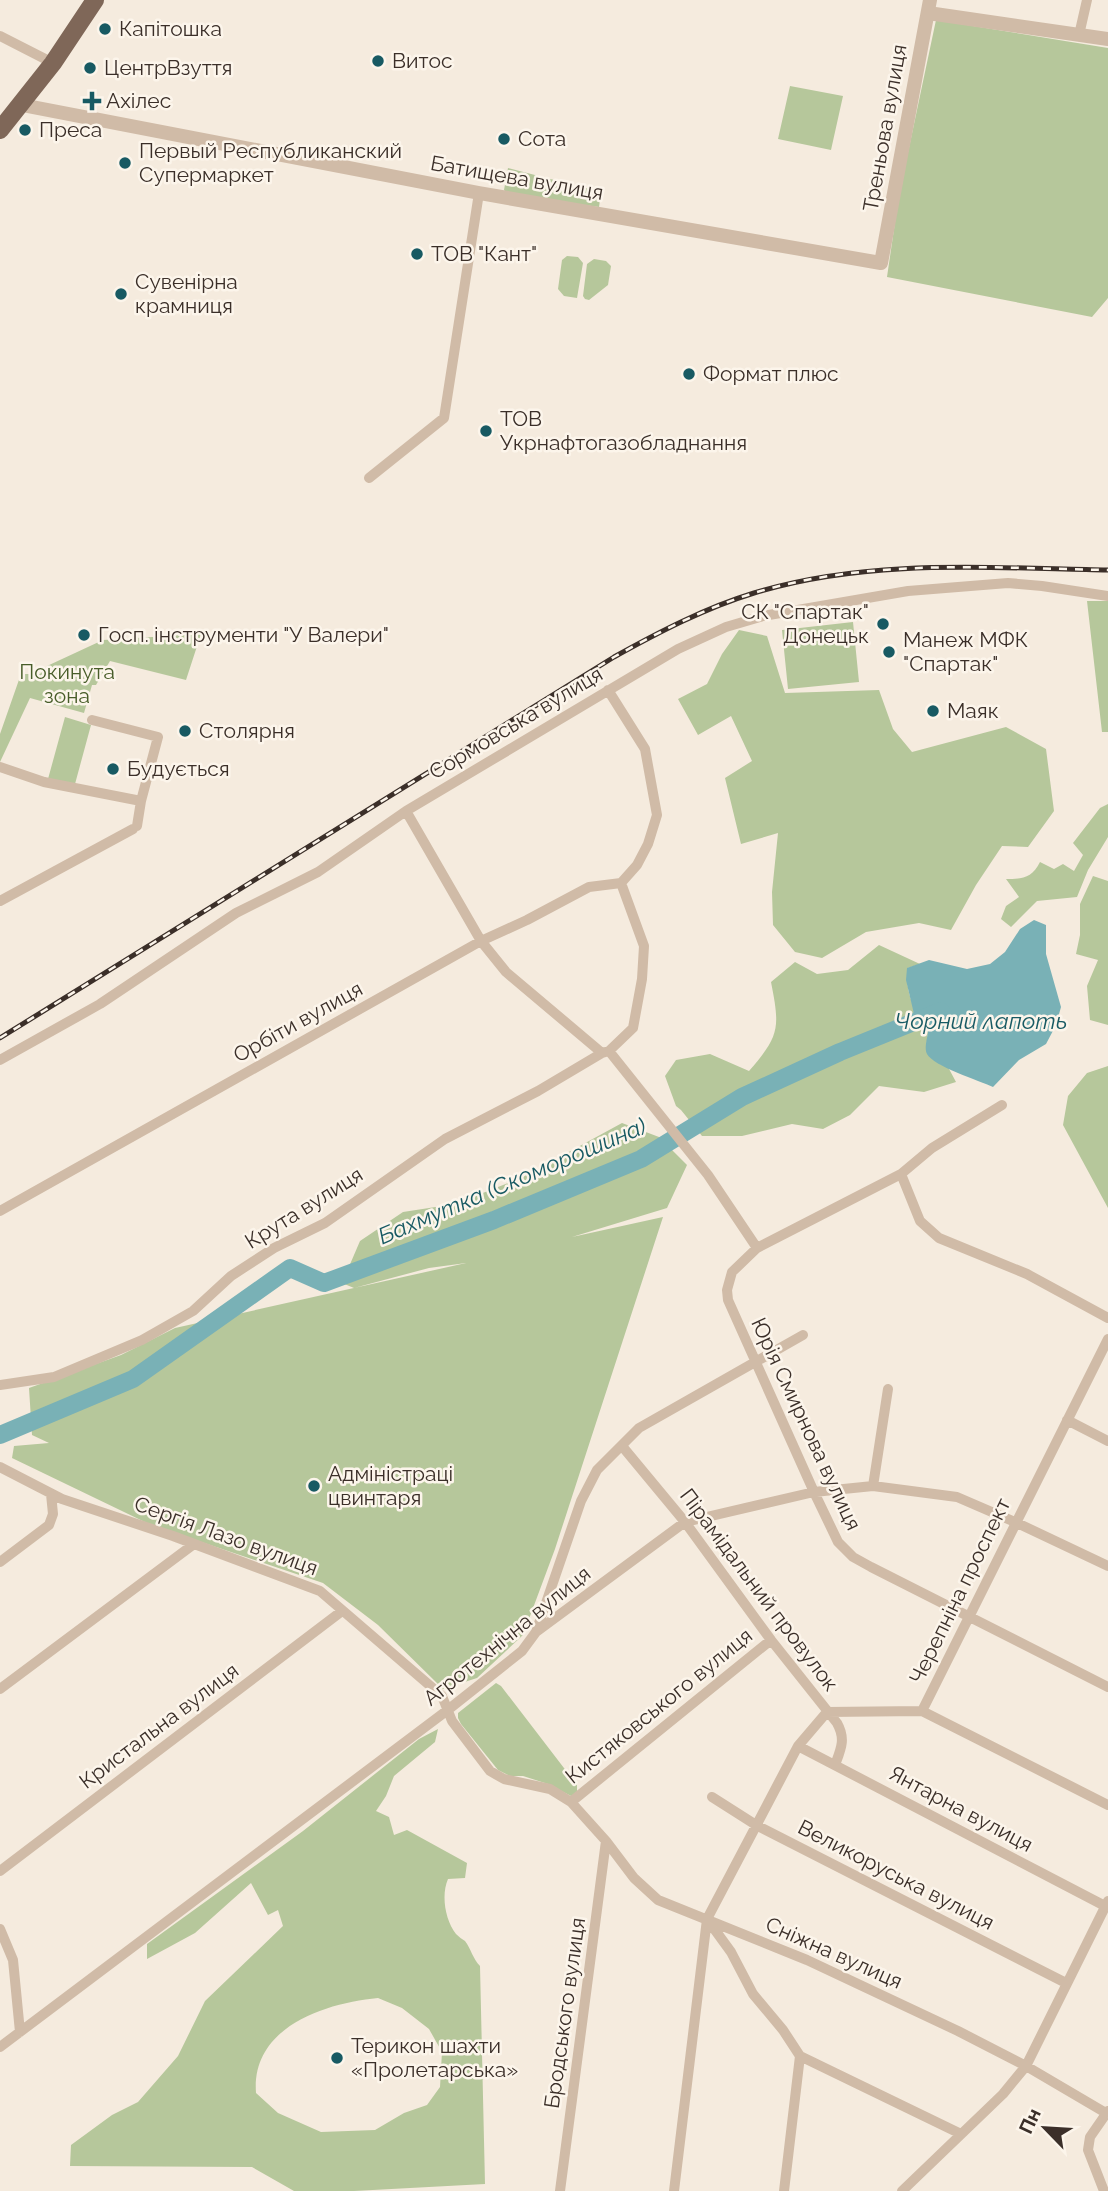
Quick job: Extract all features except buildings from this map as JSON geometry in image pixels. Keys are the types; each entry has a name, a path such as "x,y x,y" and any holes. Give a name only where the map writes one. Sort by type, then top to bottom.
{"main road":[{"path":"0,130 53,63 95,0"}],"street":[{"path":"1079,35 1087,0"},
{"path":"929,6 1108,39"},
{"name":"Треньова вулиця","path":"881,263 929,6"},
{"path":"0,36 53,63"},
{"name":"Батищева вулиця","path":"22,105 479,193 881,263"},
{"path":"369,478 444,418 479,193"},
{"name":"Сормовська вулиця","path":"0,1060 100,1004 236,913 318,872 406,811 608,690 690,643 726,627 763,616 908,592 1008,583 1108,596"},
{"path":"608,690 645,749 657,815 648,844 637,865 621,883"},
{"path":"0,901 135,828 158,737 92,720"},
{"path":"0,767 44,782 141,801"},
{"path":"406,811 481,941 506,972 605,1052 708,1175 762,1247 901,1174 932,1148 1002,1105"},
{"name":"Орбіти вулиця","path":"0,1211 481,941 589,887 621,883"},
{"name":"Крута вулиця","path":"0,1385 54,1377 142,1340 194,1311 231,1276 274,1248 325,1223 444,1139 538,1091 621,1041 633,1028 638,1010 644,954 641,935 621,883"},
{"path":"901,1174 920,1221 939,1238 1027,1274 1108,1318"},
{"name":"Юрія Смирнова вулиця","path":"762,1247 732,1272 727,1290 728,1300 838,1542 853,1557 1108,1687"},
{"path":"537,1632 581,1502 597,1469 639,1429 803,1335"},
{"name":"Черепніна проспект","path":"827,1712 922,1712 1108,1339"},
{"path":"873,1486 888,1389"},
{"path":"1067,1420 1108,1441"},
{"name":"Пірамідальний провулок","path":"622,1446 685,1522 842,1732 843,1743 835,1765"},
{"name":"Сергія Лазо вулиця","path":"0,1467 51,1494 320,1591 442,1696 452,1721 489,1771 504,1779 550,1789 570,1802"},
{"name":"Агротехнічна вулиця","path":"0,2047 449,1709 522,1651 537,1632 685,1522 814,1492 873,1486 957,1497 1108,1566"},
{"path":"0,1562 49,1525 53,1514 51,1494"},
{"path":"0,1689 194,1544"},
{"name":"Кристальна вулиця","path":"0,1871 342,1611"},
{"name":"Кистяковського вулиця","path":"570,1802 771,1640"},
{"path":"674,2191 707,1919 799,1746 827,1712"},
{"path":"922,1712 1108,1805"},
{"name":"Янтарна вулиця","path":"799,1746 1107,1903"},
{"name":"Великоруська вулиця","path":"712,1797 757,1825 1066,1983"},
{"name":"Сніжна вулиця","path":"570,1802 606,1840 634,1878 658,1900 807,1960 1026,2066 1107,2112"},
{"name":"Бродського вулиця","path":"560,2191 606,1840"},
{"path":"902,2191 1003,2094 1026,2066 1107,1903"},
{"path":"707,1919 731,1952 753,1994 783,2030 800,2056 961,2134"},
{"path":"0,1929 13,1960 20,2032"},
{"path":"784,2191 800,2056"},
{"path":"1104,2191 1088,2150 1088,2143 1107,2112"}],"green space":[{"path":"936,20 1108,48 1108,298 1092,317 887,277 899,195"},
{"path":"790,86 843,96 831,150 778,139"},
{"path":"508,168 585,188 596,188 601,193 599,207 508,195 504,190"},
{"path":"567,256 578,257 583,263 577,298 564,296 558,289 562,260"},
{"path":"594,259 606,261 611,266 608,285 589,300 583,296 587,264"},
{"path":"1087,601 1108,601 1108,732 1102,732"},
{"path":"853,622 859,682 788,689 782,630"},
{"path":"739,630 767,636 785,693 879,690 893,729 912,752 1006,727 1046,749 1054,811 1028,847 1002,846 951,930 919,923 866,932 822,958 795,952 773,925 772,892 778,833 741,844 725,778 752,761 731,716 698,735 678,699 707,684 722,654"},
{"name":"Покинута зона","path":"201,634 186,680 110,661 96,685 92,685 84,713 30,698 0,762 0,734 21,674 40,674 47,666 103,640"},
{"name":"Покинута зона","path":"65,717 91,725 75,784 48,779"},
{"path":"1108,804 1108,837 1088,870 1077,897 1037,901 1011,927 1001,919 1006,906 1019,897 1006,879 1026,876 1034,871 1040,862 1054,869 1063,864 1074,871 1083,855 1073,843 1100,808"},
{"path":"1093,876 1108,881 1108,1025 1090,1020 1087,986 1098,960 1076,954 1080,935 1080,904"},
{"path":"879,945 920,964 908,968 907,976 915,1010 928,1032 926,1049 940,1064 948,1067 956,1082 924,1092 879,1086 850,1115 823,1129 792,1124 742,1136 702,1136 676,1106 665,1076 676,1060 710,1054 749,1071 767,1048 775,1030 776,1010 771,982 795,962 817,974 848,970"},
{"path":"1108,1066 1108,1208 1063,1125 1068,1096 1087,1073"},
{"path":"622,1123 659,1137 687,1165 667,1208 572,1237 663,1217 555,1549 523,1635 477,1678 443,1689 378,1625 323,1583 151,1525 12,1458 14,1446 49,1443 32,1435 29,1388 121,1355 175,1328 466,1263 429,1268 354,1288 342,1283 360,1241 403,1212 455,1204 523,1177"},
{"path":"496,1683 577,1785 577,1792 573,1797 548,1784 523,1776 510,1776 498,1770 461,1724 458,1713"},
{"path":"438,1729 435,1742 394,1776 376,1811 389,1817 394,1835 407,1830 467,1863 465,1878 448,1879 445,1900 452,1928 465,1941 480,1966 485,2184 354,2191 294,2191 252,2167 70,2166 71,2145 112,2115 138,2102 178,2056 205,2001 283,1926 278,1910 268,1915 251,1883 195,1933 147,1959 147,1944 303,1831 419,1739","holes":["378,1998 402,2008 429,2029 442,2052 440,2087 427,2105 404,2113 375,2130 321,2132 278,2113 256,2093 258,2070 266,2051 278,2035 295,2023 336,2006"]}],"water":[{"name":"Чорний лапоть","path":"1034,920 1046,925 1046,954 1061,1007 1056,1025 1046,1044 1019,1060 993,1087 931,1059 926,1049 928,1032 914,1014 906,980 907,968 929,960 967,969 990,964 1005,952 1020,929"}],"waterway":[{"name":"Бахмутка (Скоморошина)","path":"0,1435 133,1379 290,1268 324,1283 494,1220 641,1159 742,1097 840,1052 941,1011"}],"railway":[{"path":"0,1038 614,657 700,613 754,593 841,574 975,567 1108,570"}],"place":[{"name":"Капітошка","path":"105,29"},
{"name":"Витос","path":"378,61"},
{"name":"ЦентрВзуття","path":"90,68"},
{"name":"Ахілес","path":"92,101"},
{"name":"Преса","path":"25,130"},
{"name":"Сота","path":"504,139"},
{"name":"Первый Республиканский Супермаркет","path":"125,163"},
{"name":"ТОВ \"Кант\"","path":"417,254"},
{"name":"Сувенірна крамниця","path":"121,294"},
{"name":"Формат плюс","path":"689,374"},
{"name":"ТОВ Укрнафтогазобладнання","path":"486,431"},
{"name":"СК \"Спартак\" Донецьк","path":"883,624"},
{"name":"Госп. інструменти \"У Валери\"","path":"84,635"},
{"name":"Манеж МФК \"Спартак\"","path":"889,652"},
{"name":"Маяк","path":"933,711"},
{"name":"Столярня","path":"185,731"},
{"name":"Будується","path":"113,769"},
{"name":"Адміністраці цвинтаря","path":"314,1486"},
{"name":"Терикон шахти «Пролетарська»","path":"337,2058"}]}
